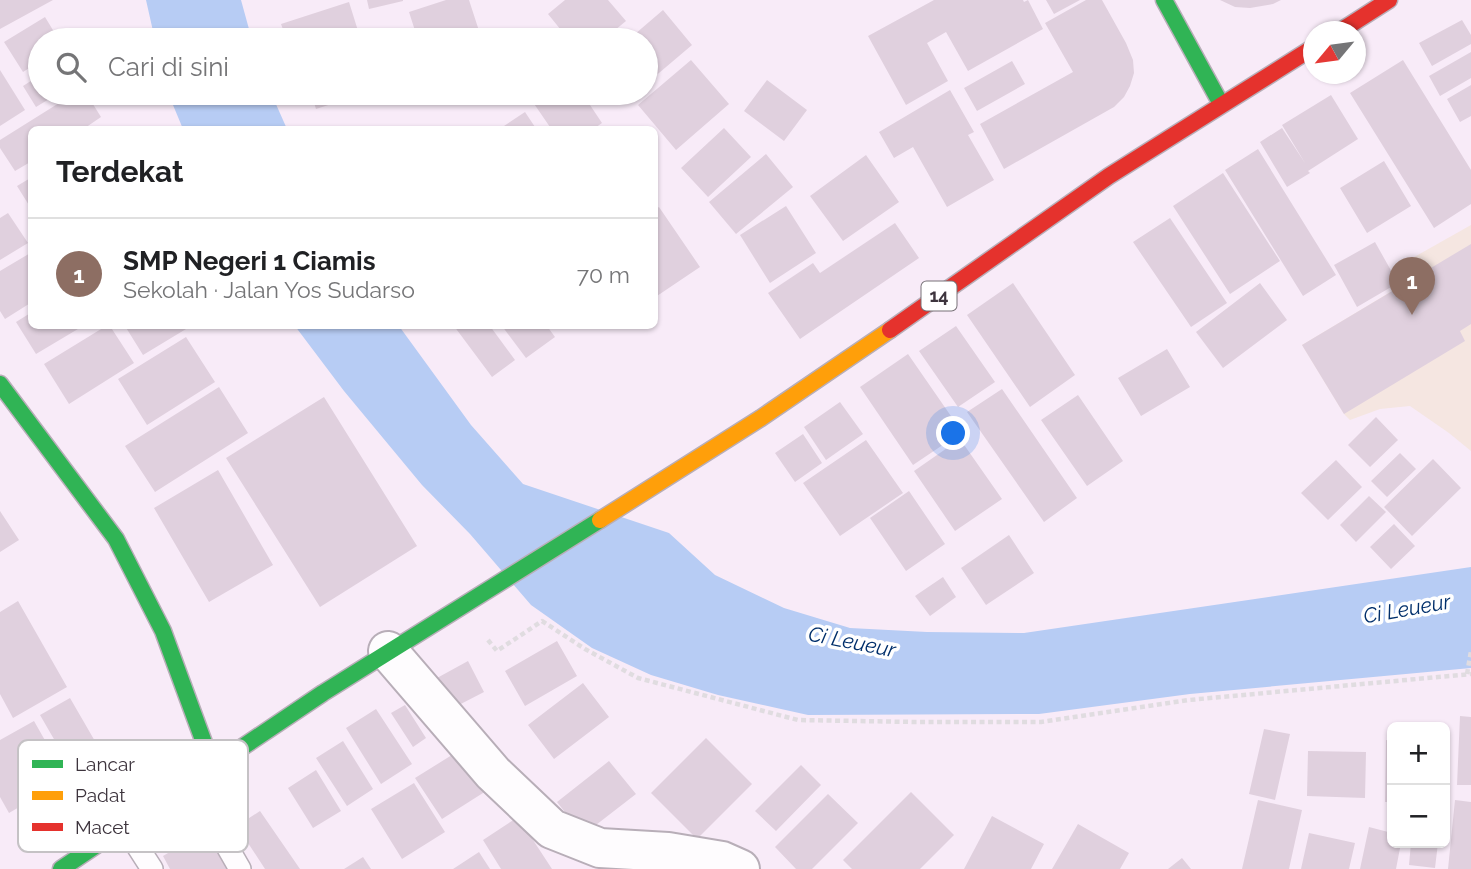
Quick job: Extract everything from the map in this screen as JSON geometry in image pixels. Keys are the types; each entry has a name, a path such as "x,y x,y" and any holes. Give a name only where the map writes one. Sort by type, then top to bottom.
{"main road":[{"path":"1164,0 1221,104"},
{"path":"1356,21 1389,0"},
{"name":"14","path":"248,744 388,651 468,604 761,418 1109,176 1303,54"},
{"path":"0,384 116,540 163,631 203,740"},
{"name":"14","path":"61,869 87,852"}],"street":[{"path":"388,651 493,773 552,829 600,848 668,852 722,861 740,869"},
{"path":"567,836 597,869"}],"lane":[{"path":"141,852 152,869"},
{"path":"230,852 240,869"}],"path":[{"path":"468,604 497,651 542,621 584,649 638,678 798,720 1041,722 1189,699 1469,674 1471,651"}],"shaded area":[{"path":"1471,225 1471,451 1410,406 1380,409 1350,420 1302,345 1402,285 1393,269"}],"water":[{"path":"146,0 241,0 249,28 152,28"},
{"path":"173,105 276,105 286,126 182,126"},
{"name":"Ci Leueur","path":"297,329 401,329 471,425 523,484 669,533 715,575 784,608 850,628 1024,633 1471,567 1471,668 1190,694 1039,714 808,715 718,695 651,675 592,648 531,605 470,534 422,485 344,391"}],"building":[{"path":"0,0 53,0 0,29"},
{"path":"367,0 403,0 403,1 369,9"},
{"path":"446,0 469,0 478,28 414,28 409,12"},
{"path":"565,0 608,0 626,21 618,28 559,28 548,14"},
{"path":"934,0 1028,0 1043,29 968,71 946,32 927,43 948,81 906,105 868,36"},
{"path":"1046,0 1080,0 1054,14"},
{"path":"1086,0 1102,0 1126,43 1133,60 1134,73 1130,86 1114,107 1004,169 980,124 1073,72 1045,23"},
{"path":"1220,0 1281,0 1250,8 1235,7"},
{"path":"349,2 357,28 282,28 281,24"},
{"path":"663,10 692,45 658,74 658,28 642,28"},
{"path":"45,17 52,28 28,28 28,69 23,72 4,42"},
{"path":"1462,20 1471,35 1471,44 1432,66 1419,43"},
{"path":"1471,52 1471,78 1440,96 1429,76"},
{"path":"691,60 729,104 676,150 638,105 658,105 658,88"},
{"path":"1403,60 1471,170 1471,204 1434,228 1350,93"},
{"path":"1012,61 1025,84 977,111 964,88"},
{"path":"0,70 25,110 0,126"},
{"path":"767,80 807,110 784,141 744,111"},
{"path":"1471,85 1471,116 1460,122 1447,99"},
{"path":"950,90 974,132 968,135 994,180 947,207 913,147 894,158 879,132"},
{"path":"1331,95 1358,139 1287,187 1260,142 1282,128 1305,163 1282,125"},
{"path":"56,105 94,105 101,117 88,126 28,126 28,163 15,171 0,148 0,140"},
{"path":"535,105 590,105 602,123 598,126 549,126"},
{"path":"525,112 534,126 504,126"},
{"path":"724,128 751,157 708,197 681,168"},
{"path":"1258,149 1336,275 1303,296 1225,170"},
{"path":"766,154 793,187 736,234 709,202"},
{"path":"866,155 899,202 843,241 810,196"},
{"path":"1384,161 1411,206 1367,233 1340,188"},
{"path":"1223,173 1280,261 1230,294 1173,206"},
{"path":"28,179 28,204 17,186"},
{"path":"786,206 816,253 770,283 740,235"},
{"path":"658,208 700,267 658,295"},
{"path":"8,213 28,243 0,260 0,218"},
{"path":"1170,218 1227,303 1191,327 1133,242"},
{"path":"895,223 919,258 800,339 768,293 813,263 820,273"},
{"path":"1375,242 1398,283 1357,307 1334,265"},
{"path":"1471,244 1471,324 1460,331 1465,341 1344,414 1302,345"},
{"path":"28,254 28,305 5,319 0,311 0,271"},
{"path":"1013,283 1075,375 1030,407 967,315"},
{"path":"1260,283 1287,320 1223,368 1196,332"},
{"path":"28,314 28,329 78,329 36,354 16,322"},
{"path":"956,326 995,382 958,407 919,351"},
{"path":"101,329 112,329 134,363 69,404 44,364"},
{"path":"127,329 186,329 143,355"},
{"path":"456,329 492,329 515,360 492,377"},
{"path":"504,329 549,329 555,337 526,358"},
{"path":"186,337 215,382 147,425 118,379"},
{"path":"1167,349 1190,387 1141,416 1118,378"},
{"path":"908,354 962,432 913,465 860,387"},
{"path":"219,387 248,433 155,492 125,446"},
{"path":"1002,389 1077,498 1044,522 967,412"},
{"path":"1078,395 1123,461 1087,486 1041,420"},
{"path":"324,397 417,546 320,607 226,458"},
{"path":"840,402 863,434 826,460 804,427"},
{"path":"1376,417 1398,440 1370,467 1348,445"},
{"path":"803,434 822,463 795,482 775,453"},
{"path":"960,439 1002,499 955,531 914,471"},
{"path":"866,440 903,493 840,536 803,483"},
{"path":"1400,453 1416,469 1387,497 1371,481"},
{"path":"1433,459 1461,488 1412,536 1384,507"},
{"path":"1336,460 1362,487 1328,520 1301,493"},
{"path":"218,470 273,565 209,602 154,508"},
{"path":"909,491 945,544 906,571 870,518"},
{"path":"1369,496 1386,512 1356,542 1340,525"},
{"path":"0,511 19,540 0,552"},
{"path":"1394,524 1415,546 1391,569 1370,547"},
{"path":"1009,535 1034,573 986,605 961,568"},
{"path":"943,577 956,597 930,616 915,596"},
{"path":"18,601 67,687 13,718 0,694 0,612"},
{"path":"557,641 577,676 525,706 505,671"},
{"path":"468,661 484,692 453,708 437,678"},
{"path":"583,683 609,717 554,759 528,725"},
{"path":"70,698 94,740 54,740 40,715"},
{"path":"405,705 426,738 413,747 391,713"},
{"path":"376,709 412,764 381,784 346,728"},
{"path":"1460,716 1471,717 1471,785 1457,785"},
{"path":"34,721 45,740 18,740 18,808 9,813 0,797 0,740"},
{"path":"1264,729 1290,734 1275,800 1249,794"},
{"path":"706,738 752,784 697,839 651,793"},
{"path":"1386,740 1387,802 1385,802"},
{"path":"343,741 373,789 347,806 316,758"},
{"path":"468,745 494,786 442,819 415,778"},
{"path":"1308,751 1366,752 1365,798 1307,796"},
{"path":"609,761 636,794 583,835 557,802"},
{"path":"801,765 821,785 776,831 755,811"},
{"path":"316,770 341,811 313,828 288,788"},
{"path":"414,783 445,832 402,859 371,809"},
{"path":"911,792 954,835 920,869 852,869 843,860"},
{"path":"828,794 858,823 812,869 796,869 775,847"},
{"path":"1258,800 1302,810 1289,869 1242,869"},
{"path":"1455,800 1471,802 1471,869 1448,869"},
{"path":"260,811 300,869 265,869 248,843 248,819"},
{"path":"992,816 1044,844 1031,869 964,869"},
{"path":"518,817 552,869 501,869 483,840"},
{"path":"1078,824 1129,853 1120,869 1052,869"},
{"path":"1369,827 1387,832 1387,848 1400,848 1396,869 1360,869"},
{"path":"1309,833 1355,843 1349,869 1301,869"},
{"path":"1411,848 1437,848 1435,868 1409,865"},
{"path":"170,852 227,852 237,869 170,869 163,856"},
{"path":"479,852 490,869 453,869"},
{"path":"363,857 371,869 344,869"},
{"path":"1182,858 1191,869 1168,869"}],"traffic: fast":[{"path":"1164,0 1221,104"},
{"path":"0,384 116,539 163,631 203,740"},
{"path":"248,743 323,693 600,520"},
{"path":"61,869 86,852"}],"traffic: slow":[{"path":"600,520 761,418 890,330"}],"traffic: jam":[{"path":"1356,21 1389,0"},
{"path":"890,330 1109,176 1303,54"}],"place":[{"name":"SMP Negeri 1 Ciamis","path":"1412,315"}]}
